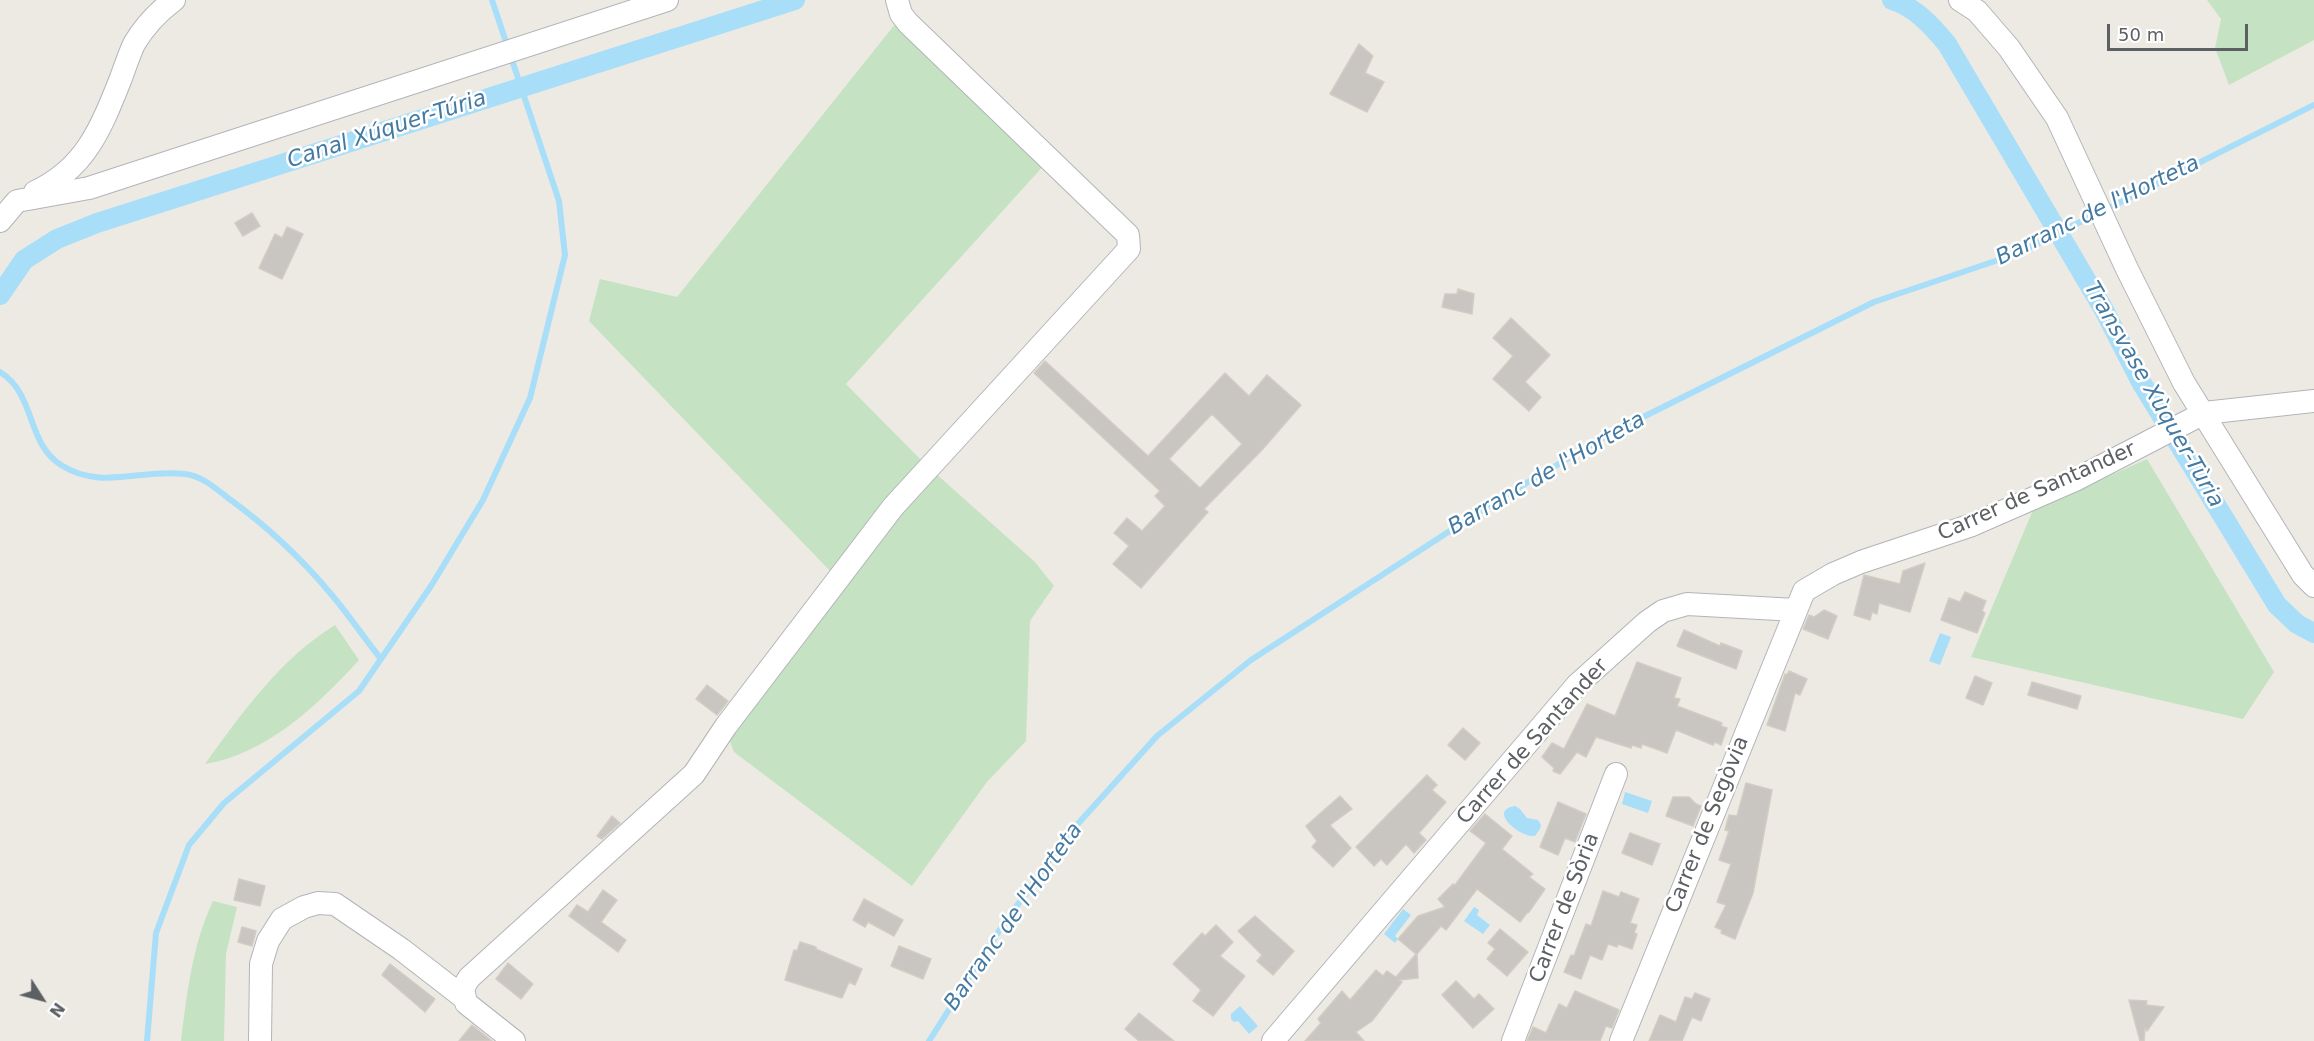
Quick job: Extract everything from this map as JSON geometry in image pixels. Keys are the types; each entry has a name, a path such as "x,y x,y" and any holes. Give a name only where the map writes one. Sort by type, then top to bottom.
{"street":[{"path":"0,221 8,203 55,183 77,162 99,133 134,44 157,13 174,0"},
{"path":"8,203 89,188 667,0"},
{"path":"463,997 463,987 469,978 694,774 726,726 892,507 1129,249 1128,235 908,22 901,14 897,0"},
{"path":"1960,0 1977,11 2009,48 2057,118 2117,248 2184,383 2303,575 2314,586"},
{"path":"2204,413 2314,400"},
{"name":"Carrer de Santander","path":"1273,1041 1577,685 1647,622 1663,611 1687,604 1796,610 1804,591 1833,574 1861,562 1972,525 2075,480 2204,413"},
{"name":"Carrer de Segòvia","path":"1621,1041 1796,610"},
{"name":"Carrer de Sòria","path":"1513,1041 1616,774"},
{"path":"260,1041 261,964 268,941 282,919 304,907 318,903 335,904 400,949 463,997 466,1003 514,1041"}],"green space":[{"path":"2207,0 2314,0 2314,40 2229,85 2215,48 2221,19"},
{"path":"896,23 1046,163 846,384 925,464 834,575 589,321 600,279 677,297"},
{"path":"2147,459 2274,672 2243,719 1971,657 2033,510"},
{"path":"934,472 1035,562 1054,586 1030,621 1026,741 987,782 912,886 734,752 727,734"},
{"path":"335,625 359,660 309,710 270,739 228,759 205,764 263,688 315,638"},
{"path":"213,901 237,907 226,954 224,1041 181,1041 195,952"}],"water":[{"path":"1940,633 1951,637 1940,665 1929,661"},
{"path":"1625,792 1652,801 1648,813 1622,804"},
{"path":"1515,806 1527,818 1538,820 1541,825 1535,836 1522,833 1505,818 1504,813 1507,809"},
{"path":"1474,907 1479,910 1477,915 1490,925 1483,934 1464,921"},
{"path":"1403,909 1411,915 1395,936 1398,939 1395,943 1384,934"},
{"path":"1240,1006 1258,1026 1249,1034 1238,1021 1234,1022 1231,1019 1231,1014"}],"building":[{"path":"1359,44 1373,56 1365,73 1384,82 1367,112 1330,94"},
{"path":"252,213 260,226 243,236 235,223"},
{"path":"287,227 303,234 282,279 259,268 275,234 282,238"},
{"path":"1458,289 1474,294 1472,314 1442,307 1445,294 1457,294"},
{"path":"1511,318 1550,355 1525,382 1541,397 1529,411 1493,379 1513,356 1493,338"},
{"path":"1045,361 1148,456 1225,373 1249,396 1267,375 1301,405 1262,450 1204,509 1208,512 1141,588 1113,564 1129,546 1114,533 1127,518 1142,531 1165,506 1155,496 1160,491 1034,373","holes":["1212,414 1242,444 1200,488 1169,459"]},
{"path":"1925,563 1910,612 1879,603 1877,614 1872,612 1870,620 1854,615 1864,575 1900,584 1903,571"},
{"path":"1965,592 1986,601 1982,611 1985,613 1977,633 1941,620 1949,598 1960,602"},
{"path":"1824,610 1837,616 1828,639 1803,629 1809,615 1814,617"},
{"path":"1684,630 1720,646 1721,643 1742,651 1736,669 1677,646"},
{"path":"1637,662 1681,678 1674,698 1680,699 1677,706 1722,723 1721,726 1727,728 1721,745 1715,742 1713,745 1676,730 1667,753 1642,744 1641,748 1632,745 1631,748 1596,737 1586,757 1577,752 1560,774 1553,771 1554,768 1542,757 1552,743 1564,749 1587,704 1615,716"},
{"path":"1789,671 1807,679 1800,695 1795,693 1785,731 1767,725 1785,674 1787,675"},
{"path":"1975,676 1992,683 1983,705 1966,698"},
{"path":"2032,682 2081,696 2077,709 2028,695"},
{"path":"707,685 728,701 717,715 696,699"},
{"path":"1463,728 1480,743 1465,760 1448,745"},
{"path":"1427,775 1437,785 1432,790 1446,802 1419,833 1426,840 1414,853 1406,844 1387,865 1381,859 1374,866 1356,847"},
{"path":"1746,783 1772,790 1753,893 1735,939 1721,933 1722,930 1715,927 1726,905 1717,902 1731,864 1719,860 1729,831 1725,830 1729,815 1737,816"},
{"path":"1340,796 1352,809 1330,825 1351,848 1333,867 1312,847 1317,841 1306,826"},
{"path":"1673,797 1689,797 1701,806 1693,826 1666,816"},
{"path":"1558,802 1586,814 1575,842 1565,838 1558,855 1540,847"},
{"path":"1485,814 1512,836 1502,849 1533,874 1529,877 1545,889 1529,912 1520,922 1477,889 1446,930 1441,926 1417,954 1418,978 1399,980 1402,982 1372,1021 1356,1032 1364,1041 1305,1041 1321,1023 1318,1019 1342,991 1350,1000 1376,970 1383,976 1387,971 1396,977 1416,954 1398,939 1418,916 1445,907 1438,899 1453,884 1455,885 1486,843 1470,831"},
{"path":"612,816 620,823 602,839 597,836"},
{"path":"1630,833 1660,844 1652,865 1622,853"},
{"path":"239,879 265,886 260,906 234,900"},
{"path":"603,890 617,900 601,922 626,940 618,952 569,916 577,905 588,912"},
{"path":"1603,891 1619,897 1621,892 1639,899 1630,923 1637,925 1634,933 1637,934 1632,949 1618,944 1617,947 1608,944 1602,960 1590,955 1581,979 1564,972 1571,955 1574,956 1586,924 1591,926"},
{"path":"864,899 903,920 894,936 868,922 865,927 853,920"},
{"path":"1255,916 1294,951 1273,975 1257,961 1262,955 1238,931"},
{"path":"1216,925 1233,942 1220,956 1245,976 1213,1016 1193,1001 1201,990 1173,964 1202,933 1205,936"},
{"path":"242,927 256,931 252,946 238,942"},
{"path":"1500,929 1528,952 1507,976 1487,959 1495,949 1488,943"},
{"path":"800,942 816,947 816,949 862,969 855,985 849,982 842,998 785,980 794,950 797,951"},
{"path":"899,946 931,959 923,979 891,966"},
{"path":"508,963 533,984 521,999 496,979"},
{"path":"390,964 435,999 425,1012 382,975"},
{"path":"1456,981 1474,999 1479,994 1494,1009 1473,1028 1442,995"},
{"path":"1575,991 1619,1010 1612,1028 1606,1026 1600,1041 1527,1041 1533,1027 1546,1033 1559,1004 1567,1008"},
{"path":"1695,993 1710,999 1701,1021 1692,1017 1682,1041 1649,1041 1660,1015 1676,1022 1685,997 1692,999"},
{"path":"2129,1000 2147,1001 2146,1005 2164,1007 2147,1031 2145,1028 2144,1041 2140,1041"},
{"path":"1139,1013 1174,1041 1139,1041 1125,1029"},
{"path":"472,1025 492,1041 459,1041"}],"waterway":[{"path":"147,1041 156,933 189,845 224,803 359,691 431,586 483,500 530,398 565,255 559,201 492,0"},
{"name":"Canal Xúquer-Túria","path":"0,295 24,260 57,239 97,223 795,0"},
{"name":"Transvase Xùquer-Tùria","path":"1892,0 1916,12 1947,44 2104,310 2141,382 2277,605 2297,624 2314,633"},
{"name":"Barranc de l'Horteta","path":"2105,210 2314,105"},
{"name":"Barranc de l'Horteta","path":"929,1041 999,931 1066,837 1157,736 1251,660 1496,501 1613,432 1874,302 2019,253 2096,214"},
{"path":"0,372 12,381 20,393 42,444 50,456 61,465 76,473 91,477 107,478 169,473 191,475 208,483 270,531 296,555 338,602 381,659"}]}
